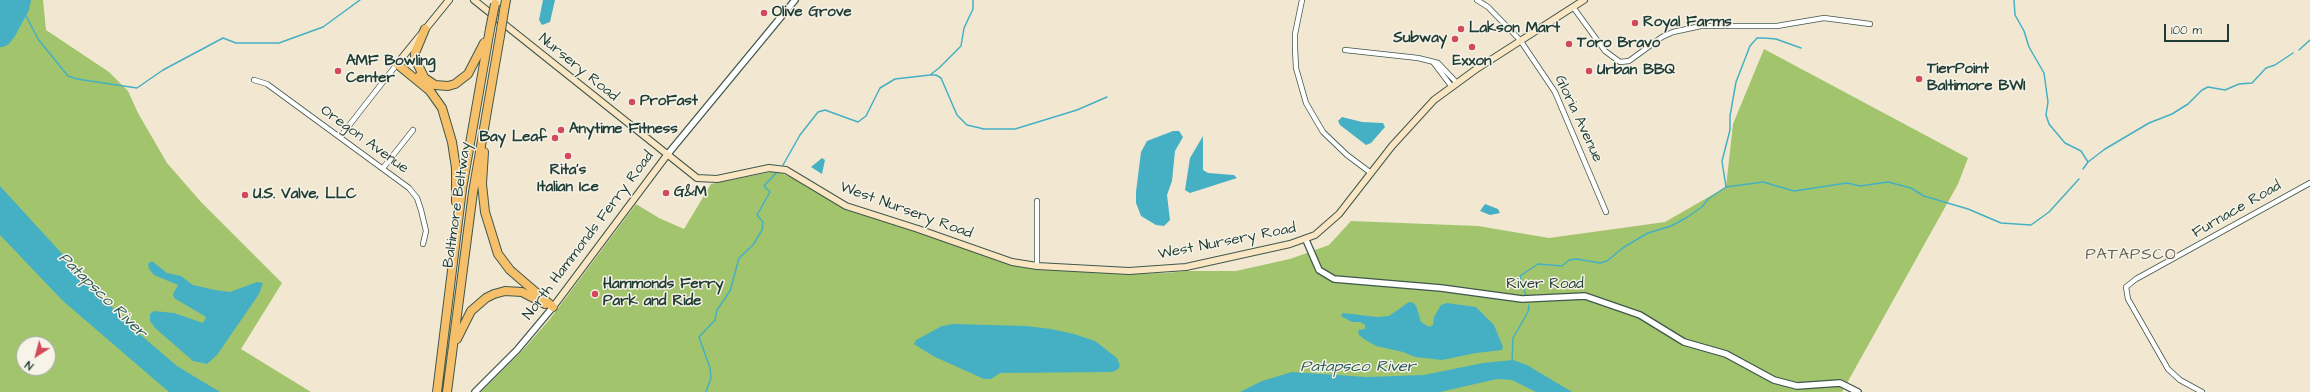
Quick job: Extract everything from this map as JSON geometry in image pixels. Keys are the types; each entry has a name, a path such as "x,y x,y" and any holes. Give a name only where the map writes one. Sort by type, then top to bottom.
{"highway":[{"name":"Baltimore Beltway","path":"447,392 485,115 506,0"},
{"name":"Baltimore Beltway","path":"437,392 469,144 495,2"},
{"path":"425,29 415,53 415,59 425,80"},
{"path":"399,62 435,85 448,86 462,80 473,67 490,29"},
{"path":"399,62 430,91 442,108 449,128 457,181 453,259"},
{"path":"485,115 483,191 486,218 493,243 498,254 510,270 553,307"},
{"path":"451,361 466,319 474,308 486,298 494,294 513,291 530,296 553,307"}],"main road":[{"path":"399,62 449,0"},
{"name":"Nursery Road","path":"474,0 667,155"},
{"name":"West Nursery Road","path":"667,155 697,178 706,180 769,168 786,170 846,206 918,228 999,258 1037,266 1129,271 1166,269 1206,263 1306,240 1331,223 1422,112 1454,85 1520,40 1584,0"},
{"name":"North Hammonds Ferry Road","path":"553,307 667,155"}],"street":[{"name":"North Hammonds Ferry Road","path":"667,155 795,0"},
{"path":"1302,0 1295,34 1295,48 1296,68 1306,103 1323,132 1347,155 1371,173"},
{"name":"Gloria Avenue","path":"1477,0 1488,7 1520,40 1555,92 1606,212"},
{"path":"1573,7 1605,51 1620,62 1629,60 1662,37 1673,32 1701,26 1777,26 1824,18 1870,24"},
{"path":"1345,50 1418,58 1433,62 1444,67 1454,85"},
{"path":"340,137 399,62"},
{"name":"Oregon Avenue","path":"254,80 267,84 410,188 417,198 426,230 423,244"},
{"path":"383,168 413,130"},
{"name":"Furnace Road","path":"2202,392 2180,380 2168,369 2128,299 2126,287 2136,279 2310,183"},
{"path":"1037,201 1037,266"},
{"name":"River Road","path":"1306,240 1319,270 1334,279 1421,286 1522,299 1585,296 1640,315 1684,342 1726,354 1774,380 1797,386 1840,383 1858,392"},
{"name":"North Hammonds Ferry Road","path":"475,392 517,350 553,307"}],"green space":[{"path":"0,0 43,0 46,30 109,72 128,91 138,113 167,163 201,202 282,283 241,349 311,392 0,392"},
{"path":"1764,49 1968,158 1958,184 1842,392 481,392 522,351 550,319 636,204 659,218 684,229 711,184 776,171 798,180 845,209 918,231 1012,265 1037,269 1128,274 1186,271 1236,271 1290,259 1329,245 1351,221 1478,226 1549,238 1665,222 1726,187 1733,124"}],"water":[{"path":"0,0 31,0 29,10 15,36 9,44 3,47 0,47"},
{"path":"543,0 555,0 550,22 542,25 539,20"},
{"path":"1342,117 1362,122 1383,123 1385,127 1371,143 1366,145 1340,125 1338,121"},
{"path":"1173,131 1179,131 1183,137 1175,151 1172,181 1167,195 1170,220 1164,226 1156,225 1141,216 1136,203 1141,152 1147,141"},
{"path":"1203,136 1203,170 1208,173 1234,175 1237,178 1190,193 1185,190 1190,158"},
{"path":"822,158 825,160 822,174 811,167"},
{"name":"Patapsco River","path":"0,186 98,293 136,331 177,366 220,392 169,392 63,301 0,235"},
{"path":"1485,204 1498,209 1500,213 1490,215 1480,211"},
{"path":"152,261 167,273 181,276 193,285 215,290 230,292 257,282 263,283 259,294 217,355 207,364 193,361 155,328 150,321 150,314 154,311 174,313 203,323 206,317 174,298 173,294 178,285 154,275 149,269 148,264"},
{"path":"1409,302 1414,303 1421,322 1429,327 1433,325 1434,317 1441,305 1447,303 1476,307 1494,325 1503,347 1502,350 1476,353 1442,360 1415,357 1403,352 1376,346 1359,335 1358,330 1365,329 1365,325 1360,322 1352,322 1341,316 1343,313 1377,317 1389,316"},
{"path":"953,324 1026,326 1074,334 1095,341 1117,358 1120,366 1117,370 1112,372 1000,373 991,379 984,379 933,356 914,344 916,340 942,326"},
{"name":"Patapsco River","path":"1513,360 1527,365 1572,392 1536,392 1512,380 1497,379 1440,392 1240,392 1262,381 1292,372 1367,377 1424,375 1483,363"}],"waterway":[{"path":"25,14 38,39 68,76 77,79 137,88 163,70 223,38 236,43 279,43 323,27 360,0"},
{"path":"783,165 800,135 818,112 825,110 858,122 866,116 880,88 895,79 930,75 939,68 961,46 964,28 973,9 973,0"},
{"path":"2014,0 2015,15 2024,31 2029,47 2044,73 2048,102 2046,115 2049,124 2065,143 2081,151 2088,162"},
{"path":"1726,187 1722,161 1730,130 1730,116 1736,82 1750,46 1757,38 1764,38 1776,39 1801,48"},
{"path":"2299,50 2310,40"},
{"path":"2083,169 2088,162 2105,149 2149,123 2172,114 2188,104 2202,90 2208,87 2225,90 2239,84 2252,83 2266,68 2275,65 2293,53"},
{"path":"931,75 936,75 941,78 957,115 967,125 984,129 1015,129 1077,110 1107,97"},
{"path":"706,392 711,378 710,368 699,337 715,320 717,310 730,291 739,258 753,245 762,230 763,222 757,215 770,192 764,186 776,173"},
{"path":"1526,296 1520,276 1538,264 1562,266 1569,260 1577,259 1600,263 1607,261 1624,247 1648,233 1671,226 1686,218 1702,207 1708,199 1726,187 1763,182 1794,191 1847,183 1860,186 1888,182 1911,188 1924,196 1968,209 2001,223 2031,225 2049,212 2079,179"},
{"path":"1512,362 1513,338 1528,312 1529,305"}],"place":[{"name":"Olive Grove","path":"764,13"},
{"name":"Royal Farms","path":"1635,23"},
{"name":"Lakson Mart","path":"1461,29"},
{"name":"Subway","path":"1455,39"},
{"name":"Toro Bravo","path":"1569,44"},
{"name":"Exxon","path":"1472,47"},
{"name":"AMF Bowling Center","path":"338,71"},
{"name":"Urban BBQ","path":"1589,71"},
{"name":"TierPoint Baltimore BWI","path":"1919,79"},
{"name":"ProFast","path":"632,102"},
{"name":"Anytime Fitness","path":"561,130"},
{"name":"Bay Leaf","path":"555,138"},
{"name":"Rita's Italian Ice","path":"568,156"},
{"name":"G&M","path":"666,193"},
{"name":"U.S. Valve, LLC","path":"245,195"},
{"name":"Hammonds Ferry Park and Ride","path":"595,294"}],"district":[{"name":"PATAPSCO","path":"2131,256"}]}
